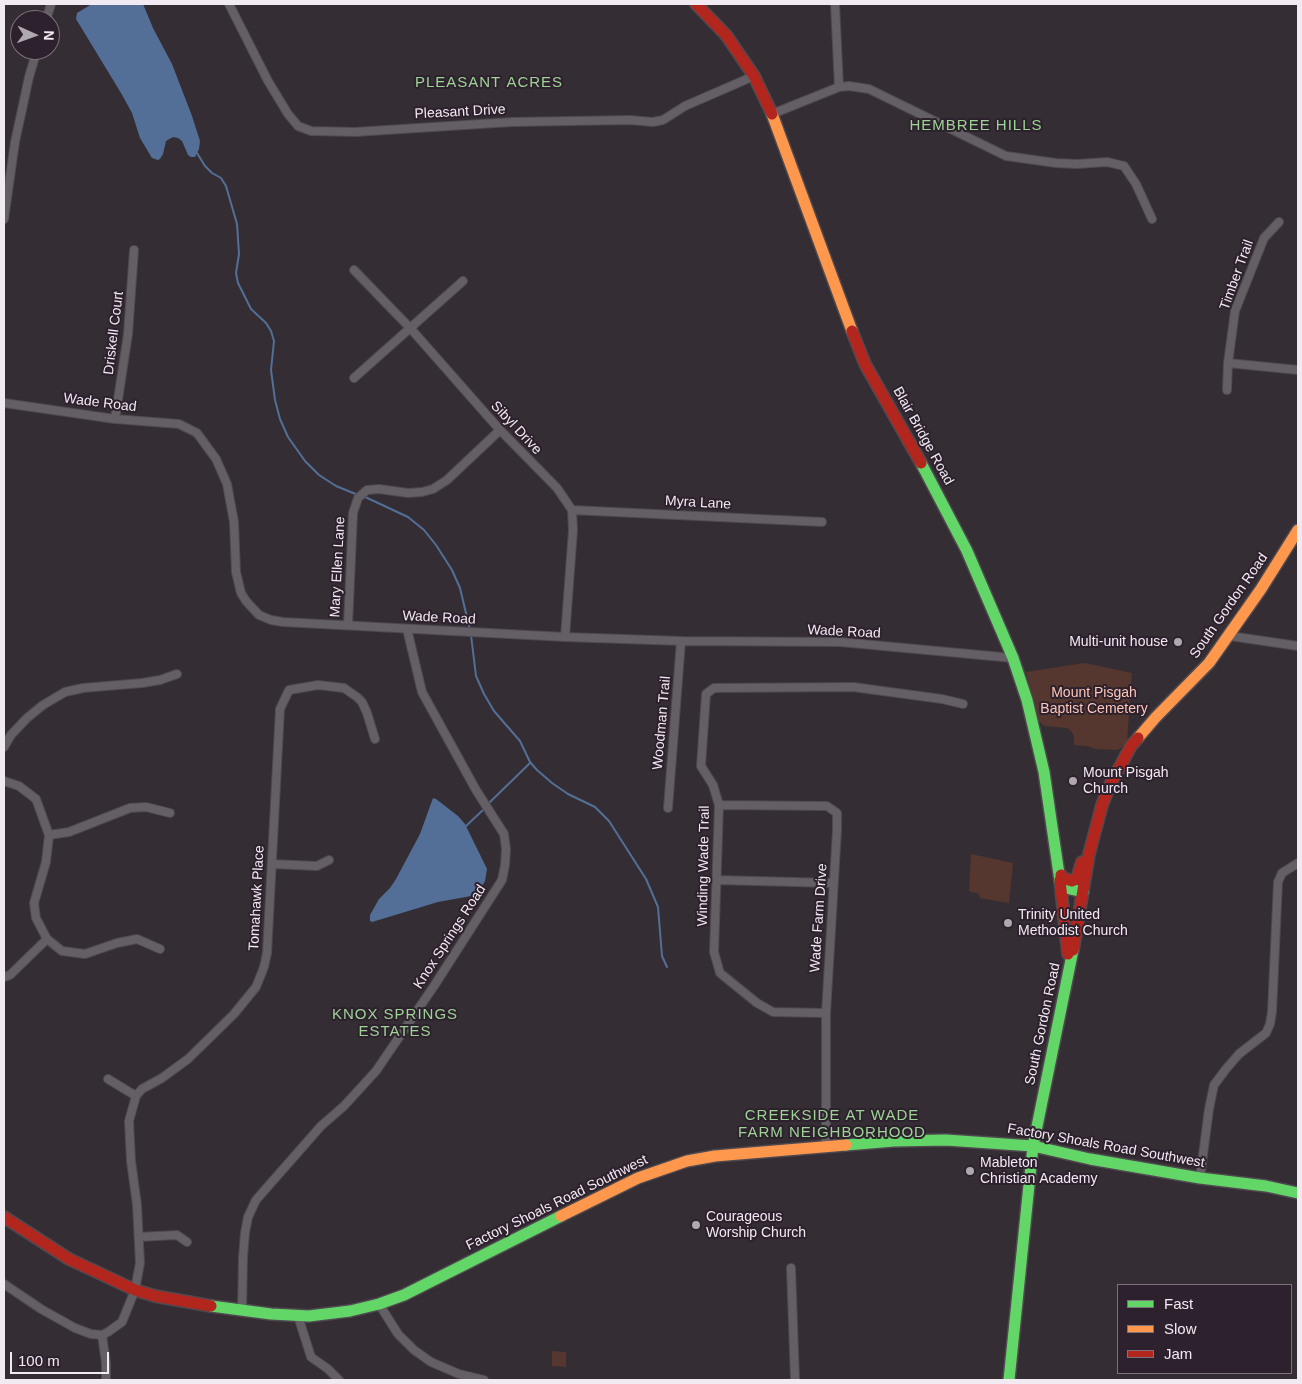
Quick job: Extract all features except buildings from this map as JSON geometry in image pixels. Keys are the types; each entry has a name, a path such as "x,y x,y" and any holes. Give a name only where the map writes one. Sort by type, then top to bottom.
{"street":[{"name":"Pleasant Drive","path":"229,4 268,81 288,114 298,126 311,131 355,132 512,122 630,120 653,122 663,120 685,106 754,76"},
{"name":"Blair Bridge Road","path":"696,4 726,35 754,76 772,114 865,364 917,454 956,529 1013,658 1027,700 1040,756 1058,871 1062,885 1066,888 1083,892"},
{"path":"835,4 839,87"},
{"path":"4,220 15,142 34,60"},
{"path":"772,114 839,87 849,86 869,90 1006,156 1056,163 1107,162 1124,166 1136,184 1152,219"},
{"name":"Timber Trail","path":"1227,390 1228,363 1236,311 1264,238 1279,222"},
{"name":"Driskell Court","path":"116,419 128,334 134,250"},
{"name":"Sibyl Drive","path":"354,270 411,329 500,430 557,488 572,510"},
{"path":"354,378 463,281"},
{"path":"1228,363 1298,370"},
{"name":"Wade Road","path":"4,403 116,419 179,424 197,433 216,459 227,484 232,502 236,572 239,586 246,601 259,614 270,620 565,637 681,641 860,643 1013,658"},
{"name":"Mary Ellen Lane","path":"348,625 353,513 358,498 367,490 379,489 408,493 433,489 447,480 500,430"},
{"path":"565,637 574,530 572,510"},
{"name":"Myra Lane","path":"572,510 822,522"},
{"name":"South Gordon Road","path":"1009,1380 1033,1146 1070,970 1095,828 1109,787 1131,746 1156,717 1209,664 1230,636 1298,530"},
{"name":"Knox Springs Road","path":"242,1310 245,1233 248,1217 256,1200 268,1184 376,1071 434,986 502,880 506,848 504,834 476,790 422,692 407,629"},
{"path":"1230,636 1298,646"},
{"name":"Woodman Trail","path":"668,808 681,641"},
{"path":"4,747 11,735 27,718 43,705 65,692 83,688 151,682 177,674"},
{"name":"Tomahawk Place","path":"136,1096 142,1089 162,1078 188,1059 234,1014 256,987 264,968 267,953 272,864 278,718 289,690 318,685 336,686 351,691 362,702 375,739"},
{"name":"Winding Wade Trail","path":"826,1013 773,1012 757,1003 720,973 714,952 719,804 713,785 701,766 706,694 714,688 853,688 942,699 963,704"},
{"path":"4,781 19,786 36,799 49,835 46,862 34,903 36,918 47,938 62,951 85,954 117,943 137,939 160,949"},
{"name":"Wade Farm Drive","path":"719,804 827,806 837,813 826,1013 826,1146"},
{"path":"49,835 69,832 130,808 146,807 170,813"},
{"path":"1058,871 1063,878 1072,881 1077,878 1082,863 1089,854"},
{"path":"272,864 317,866 329,860"},
{"path":"1200,1178 1214,1086 1239,1054 1266,1033 1270,1024 1278,882 1282,873 1298,863"},
{"path":"1058,871 1066,923 1070,970"},
{"path":"716,880 834,883"},
{"path":"4,977 10,975 47,938"},
{"path":"4,1284 41,1309 75,1328 91,1334 102,1335 116,1328 122,1322 135,1290 140,1263 129,1121 136,1096 108,1079"},
{"name":"Factory Shoals Road Southwest","path":"4,1217 69,1259 135,1290 177,1301 298,1316 350,1311 379,1304 404,1295 610,1191 660,1169 687,1161 715,1156 894,1140 946,1140 1033,1146 1090,1159 1200,1178 1266,1186 1298,1193"},
{"path":"139,1237 177,1235 187,1242"},
{"path":"791,1268 795,1380"},
{"path":"379,1304 398,1334 431,1362 459,1374 484,1380"},
{"path":"298,1316 311,1356 339,1380"},
{"path":"102,1335 106,1363 106,1380"}],"green space":[{"name":"Mount Pisgah Baptist Cemetery","path":"1085,663 1132,673 1127,741 1117,750 1074,745 1074,736 1067,728 1044,726 1039,721 1026,672"},
{"path":"971,854 1013,863 1009,903 980,898 979,894 969,891"},
{"path":"552,1351 566,1352 566,1367 552,1366"}],"water":[{"path":"92,4 143,4 172,64 192,116 200,141 195,157 188,155 182,141 173,137 166,141 160,159 152,158 140,138 132,113 76,19 77,13"},
{"path":"433,798 458,816 465,824 487,869 485,881 479,891 471,896 438,902 372,922 370,921 370,915 379,899 396,879 420,834"}],"waterway":[{"path":"197,153 205,166 221,178 226,186 237,224 239,254 236,273 238,283 251,309 266,323 271,331 274,341 271,370 275,400 280,419 288,437 305,461 319,475 336,486 358,495"},
{"path":"363,496 408,517 424,530 436,545 452,570 460,588 470,630"},
{"path":"471,635 476,676 484,694 494,711 520,741 530,762 552,783 568,794 595,807 609,821 646,879 658,907 662,956 667,967"},
{"path":"487,805 530,763"},
{"path":"466,826 484,809"}],"traffic: fast":[{"path":"921,463 967,551 1013,658 1027,700 1044,772 1060,881 1066,888 1083,892"},
{"path":"1009,1380 1033,1146 1073,950"},
{"path":"846,1145 894,1141 946,1140 1033,1146 1090,1159 1200,1178 1266,1186 1298,1193"},
{"path":"211,1306 271,1314 309,1316 350,1311 379,1304 404,1295 561,1216"}],"traffic: slow":[{"path":"772,114 852,331"},
{"path":"1138,738 1209,663 1261,589 1298,530"},
{"path":"561,1216 638,1178 687,1161 715,1156 846,1145"}],"traffic: jam":[{"path":"696,4 726,35 754,76 772,114"},
{"path":"852,331 865,364 921,463"},
{"path":"1073,950 1089,854 1102,805 1109,787 1131,746 1138,738"},
{"path":"1061,875 1063,878 1072,881 1077,878 1082,862"},
{"path":"1060,880 1068,954"},
{"path":"4,1217 69,1259 135,1290 155,1296 211,1306"}],"place":[{"name":"Multi-unit house","path":"1178,642"},
{"name":"Mount Pisgah Church","path":"1073,781"},
{"name":"Trinity United Methodist Church","path":"1008,923"},
{"name":"Mableton Christian Academy","path":"970,1171"},
{"name":"Courageous Worship Church","path":"696,1225"}],"district":[{"name":"PLEASANT ACRES","path":"489,83"},
{"name":"HEMBREE HILLS","path":"976,126"},
{"name":"KNOX SPRINGS ESTATES","path":"395,1024"},
{"name":"CREEKSIDE AT WADE FARM NEIGHBORHOOD","path":"832,1124"}]}
